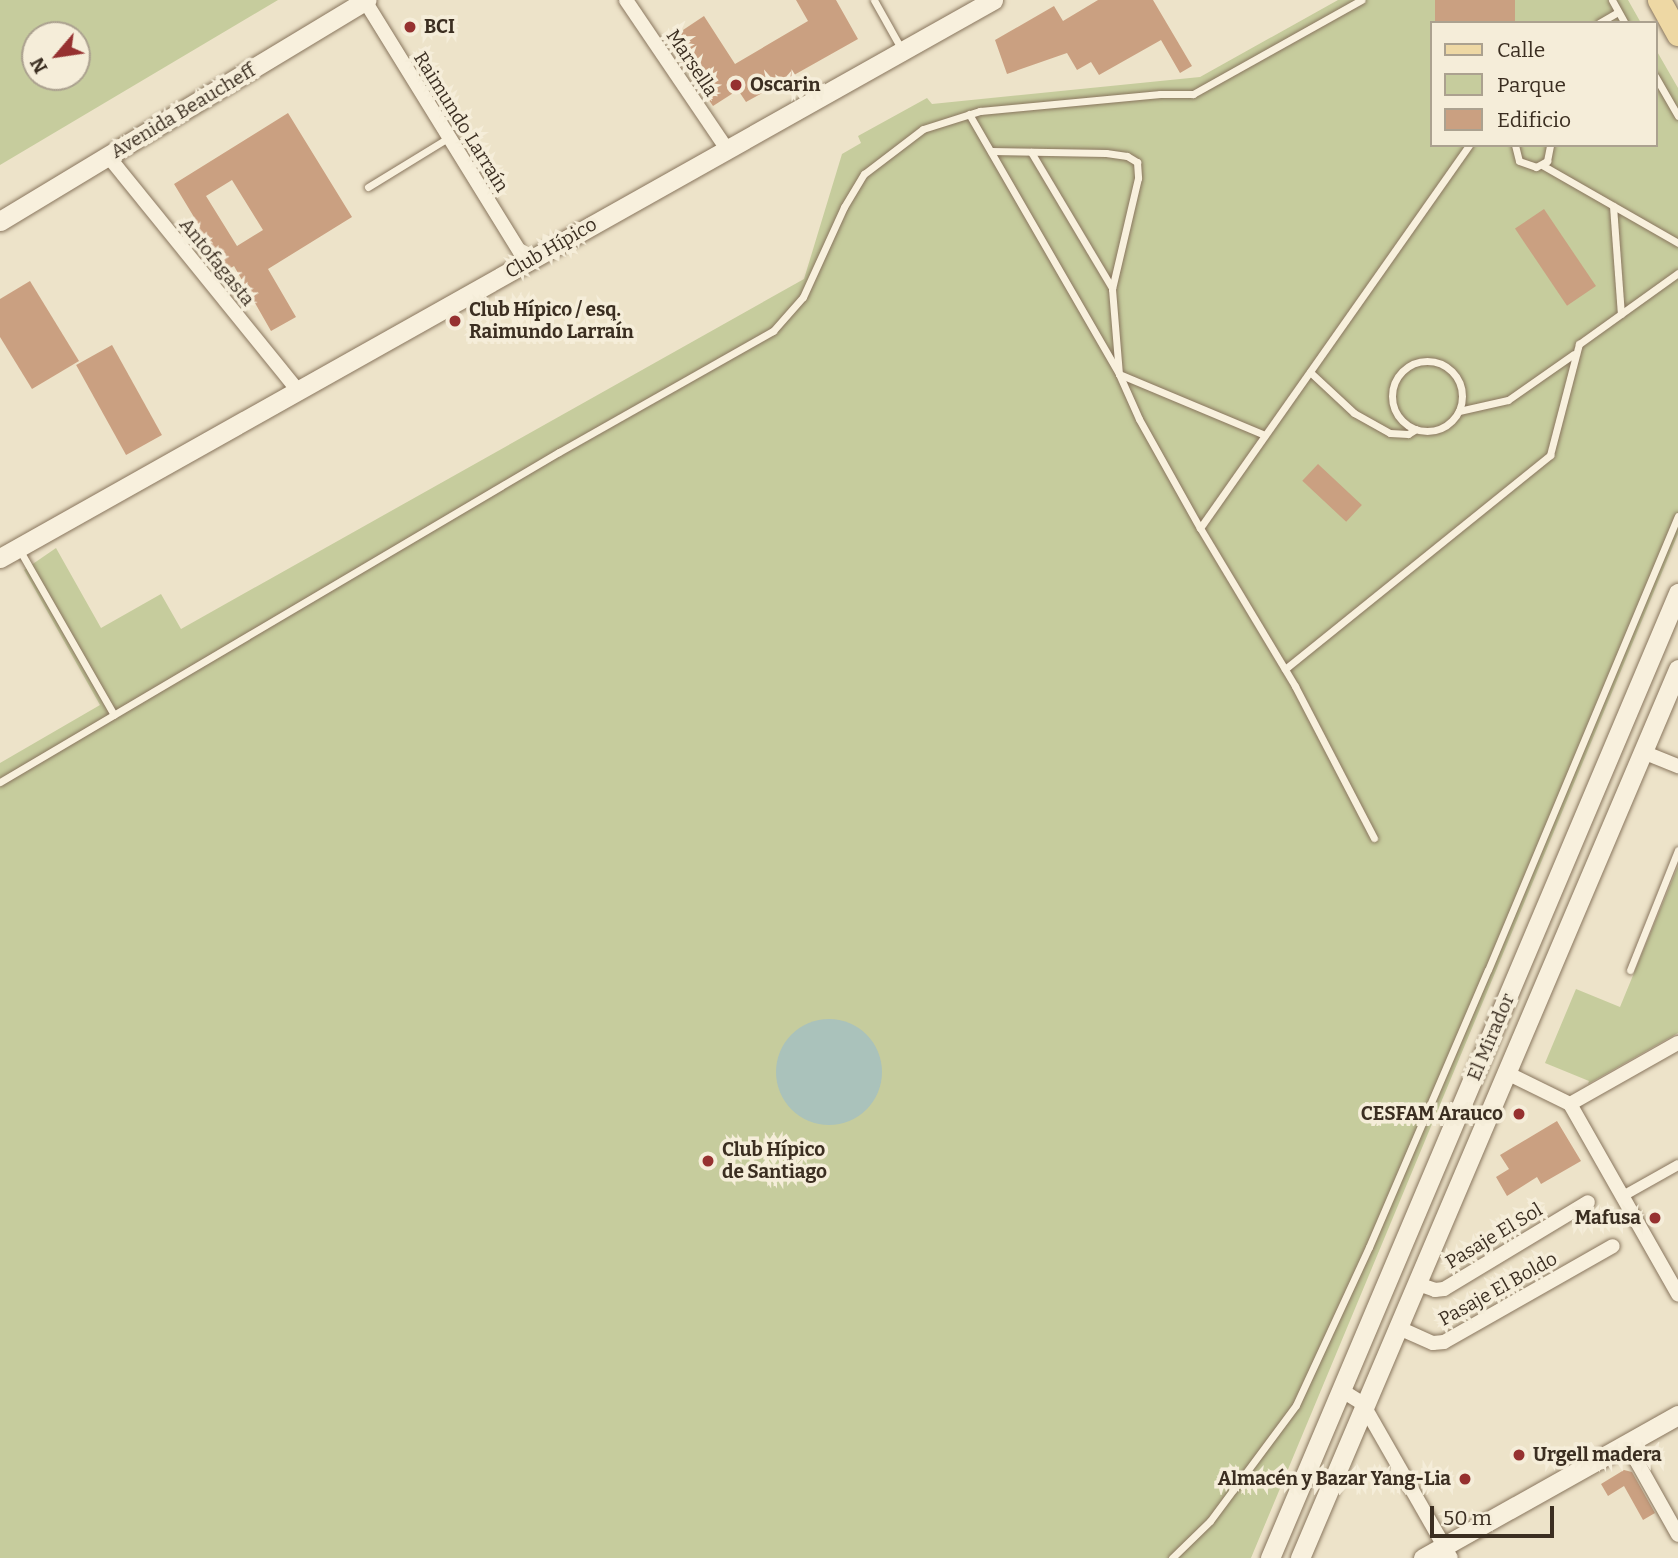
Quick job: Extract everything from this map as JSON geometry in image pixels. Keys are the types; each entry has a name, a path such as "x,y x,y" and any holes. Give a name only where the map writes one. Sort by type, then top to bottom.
{"main road":[{"name":"Club Hípico","path":"0,558 993,0"},
{"path":"1659,0 1678,34"},
{"name":"Avenida Beaucheff","path":"0,221 366,1"},
{"name":"El Mirador","path":"1270,1558 1678,593"},
{"path":"1645,671 1675,675"},
{"name":"El Mirador","path":"1300,1558 1363,1404 1418,1284 1675,675"},
{"path":"1505,1005 1531,1018"},
{"path":"1423,1558 1448,1552 1678,1415"}],"street":[{"name":"Marsella","path":"626,0 727,149"},
{"name":"Raimundo Larraín","path":"366,1 526,262"},
{"name":"Antofagasta","path":"108,156 298,391"},
{"path":"1643,752 1678,766"},
{"path":"1570,1104 1678,1043"},
{"path":"1507,1073 1570,1104 1678,1294"},
{"path":"1623,1196 1678,1165"},
{"name":"Pasaje El Sol","path":"1418,1284 1435,1290 1444,1289 1588,1202"},
{"name":"Pasaje El Boldo","path":"1399,1328 1433,1343 1444,1342 1613,1246"},
{"path":"1341,1390 1363,1404 1448,1552"},
{"path":"1627,1444 1678,1535"}],"lane":[{"path":"874,0 902,50"},
{"path":"0,782 548,459 774,331 803,297 844,207 864,174 923,129 980,111 1160,94 1193,94 1361,0"},
{"path":"1612,0 1624,21"},
{"path":"1602,21 1618,12"},
{"path":"1657,79 1678,116"},
{"path":"969,114 1119,374 1139,419 1200,528 1285,668 1374,838"},
{"path":"368,187 448,138"},
{"path":"1200,528 1468,147"},
{"path":"1516,147 1516,155 1524,165 1542,165 1678,243"},
{"path":"1542,165 1550,156 1550,147"},
{"path":"991,151 1106,153 1128,156 1138,162 1138,178 1112,289 1119,374"},
{"path":"1031,152 1112,289"},
{"path":"1613,206 1621,314"},
{"path":"1285,668 1550,455 1556,442 1574,353 1579,344 1678,273"},
{"path":"1310,372 1354,413 1390,433 1408,434 1416,429 1441,428 1459,411 1508,400 1574,353"},
{"path":"1416,429 1397,413 1392,397 1400,373 1413,363 1430,361 1453,372 1461,386 1459,411"},
{"path":"1119,374 1265,435"},
{"path":"1172,1558 1210,1521 1296,1405 1369,1247 1678,516"},
{"path":"19,547 114,715"},
{"path":"1630,970 1678,850"}],"green space":[{"path":"0,0 278,0 0,165"},
{"name":"Club Hípico de Santiago","path":"1338,0 1628,0 1640,21 1430,21 1430,147 1657,147 1657,51 1678,88 1678,534 1251,1558 0,1558 0,763 100,705 24,570 56,548 101,628 161,594 181,629 804,279 842,154 861,143 858,136 927,98 932,104 1200,77"},
{"path":"1678,866 1678,1033 1588,1084 1589,1081 1545,1063 1576,989 1620,1007"}],"water":[{"path":"829,1019 849,1023 867,1034 878,1052 882,1072 878,1092 867,1110 849,1121 829,1125 809,1121 791,1110 780,1092 776,1072 780,1052 791,1034 809,1023"}],"building":[{"path":"796,0 836,0 858,39 746,102 738,90 713,106 668,40 704,16 735,64 808,21"},
{"path":"1098,0 1153,0 1192,66 1180,73 1161,40 1099,75 1091,62 1077,70 1067,53 1007,74 995,40 1054,6 1063,21"},
{"path":"1435,0 1515,0 1515,21 1435,21"},
{"path":"288,113 352,217 268,269 296,317 271,331 234,266 223,273 196,230 200,227 174,184","holes":["232,180 263,230 237,246 206,196"]},
{"path":"1544,209 1596,286 1567,306 1515,229"},
{"path":"30,281 79,361 32,389 0,337 0,299"},
{"path":"112,345 162,435 126,455 76,365"},
{"path":"1318,464 1362,505 1346,522 1302,481"},
{"path":"1557,1121 1581,1161 1541,1184 1537,1177 1507,1196 1496,1177 1509,1169 1500,1155"},
{"path":"1624,1470 1632,1472 1655,1513 1643,1520 1624,1486 1608,1496 1601,1484"}],"place":[{"name":"BCI","path":"410,27"},
{"name":"Oscarin","path":"736,85"},
{"name":"Club Hípico / esq. Raimundo Larraín","path":"455,321"},
{"name":"CESFAM Arauco","path":"1519,1114"},
{"name":"Club Hípico de Santiago","path":"708,1161"},
{"name":"Mafusa","path":"1655,1218"},
{"name":"Urgell madera","path":"1519,1455"},
{"name":"Almacén y Bazar Yang-Lia","path":"1465,1479"}]}
